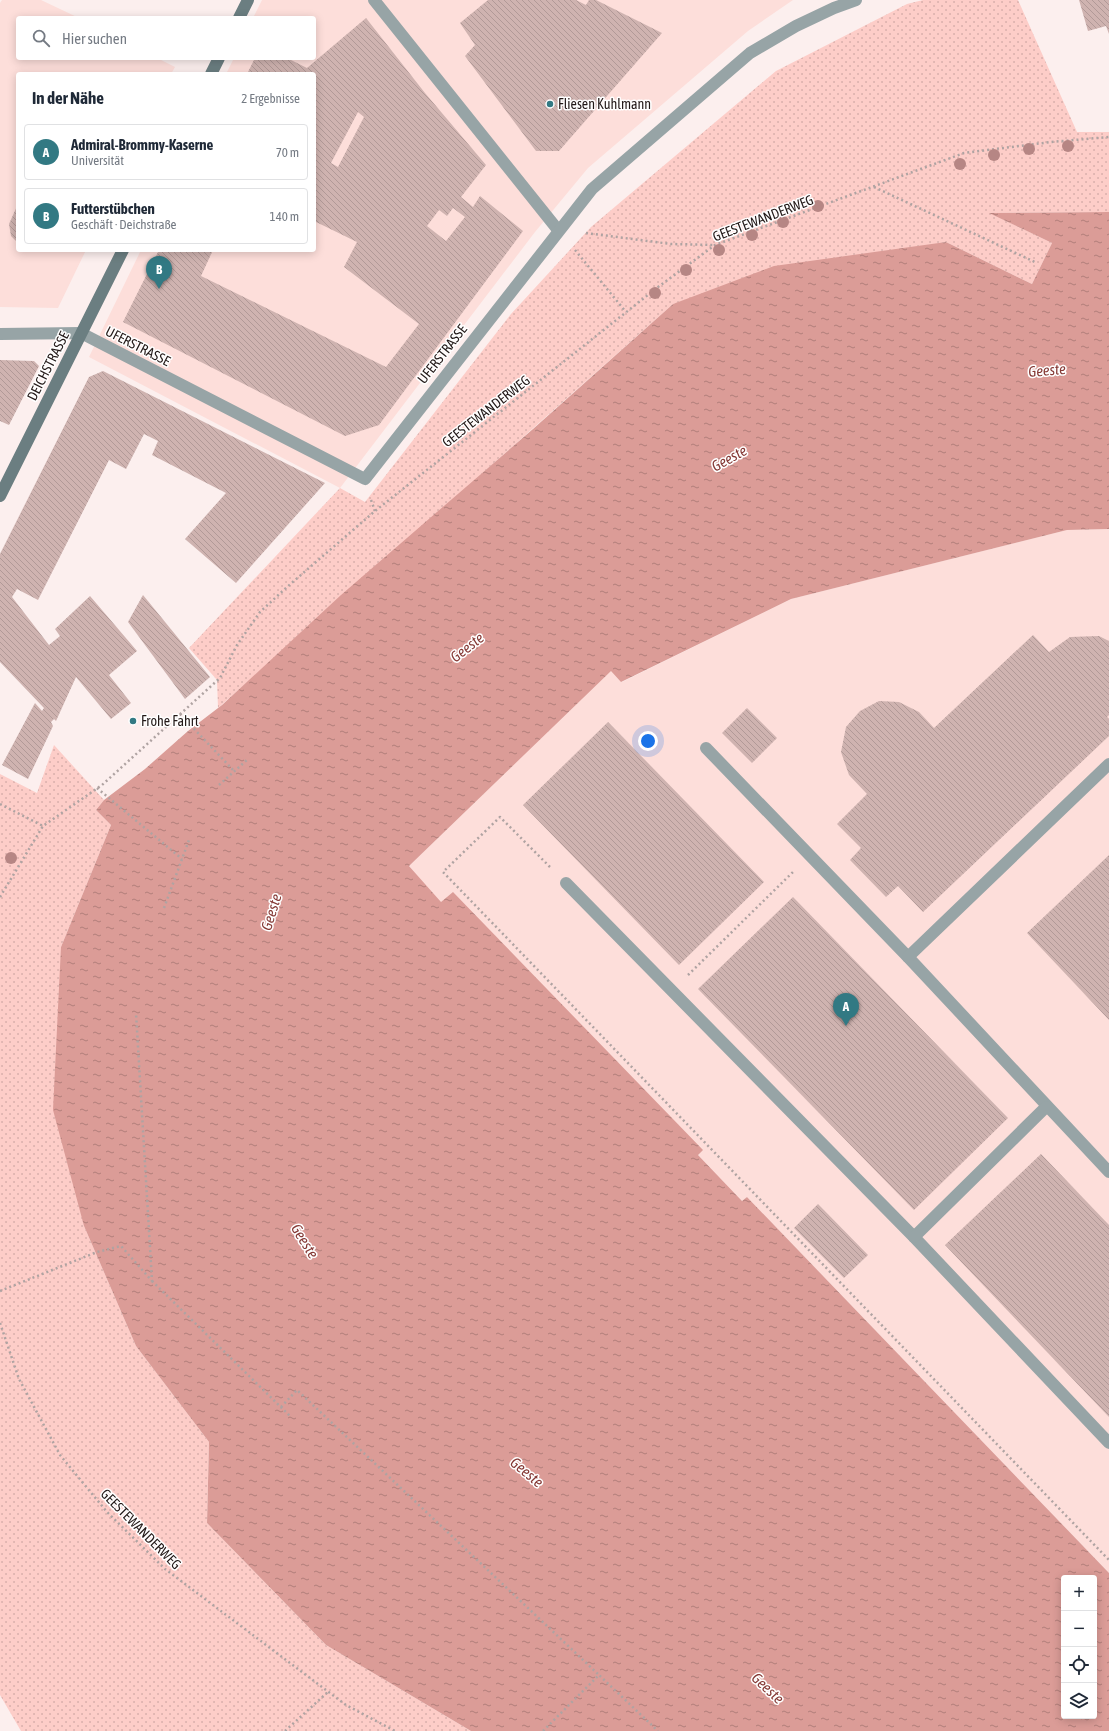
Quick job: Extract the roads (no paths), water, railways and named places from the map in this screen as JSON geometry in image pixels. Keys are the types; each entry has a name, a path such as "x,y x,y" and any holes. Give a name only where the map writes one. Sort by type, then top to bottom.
{"main road":[{"path":"240,16 248,0"},
{"path":"212,72 218,60"},
{"name":"DEICHSTRASSE","path":"0,496 122,252"}],"street":[{"path":"374,0 558,230 592,189 750,53 796,26 834,8 856,0"},
{"name":"UFERSTRASSE","path":"81,333 365,479 558,230"},
{"path":"0,334 81,333"},
{"path":"706,748 908,957 1046,1107 1109,1172"},
{"path":"908,957 1109,764"},
{"path":"566,883 914,1237 1109,1443"},
{"path":"914,1237 1046,1107"}],"water":[{"name":"Geeste","path":"1109,212 1109,529 1067,530 791,599 621,682 611,671 409,866 441,902 453,892 703,1150 698,1155 742,1201 747,1197 1109,1573 1109,1731 471,1731 326,1645 207,1523 209,1442 136,1346 84,1226 53,1110 61,947 111,825 96,810 104,800 145,769 188,731 222,705 341,595 533,429 673,304 774,266 946,242 1032,284 1052,243 989,213"}],"place":[{"name":"Fliesen Kuhlmann","path":"550,104"},
{"name":"Futterstübchen","path":"159,289"},
{"name":"Frohe Fahrt","path":"133,721"},
{"name":"Admiral-Brommy-Kaserne","path":"846,1026"}]}
